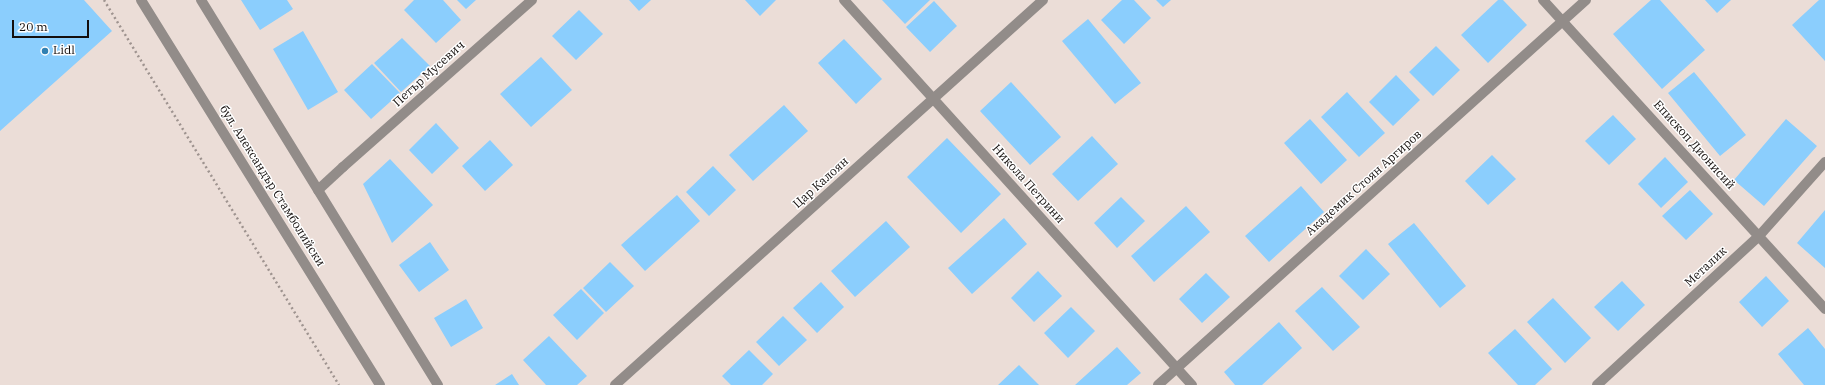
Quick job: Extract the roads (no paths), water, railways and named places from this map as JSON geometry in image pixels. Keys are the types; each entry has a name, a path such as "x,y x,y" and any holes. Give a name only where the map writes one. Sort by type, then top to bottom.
{"street":[{"name":"бул. Александър Стамболийски","path":"141,0 380,385"},
{"path":"201,0 438,385"},
{"name":"Петър Мусевич","path":"318,190 532,0"},
{"name":"Никола Петрини","path":"844,0 1192,385"},
{"name":"Цар Калоян","path":"615,385 1043,0"},
{"name":"Епископ Дионисий","path":"1543,0 1825,309"},
{"name":"Академик Стоян Аргиров","path":"1158,385 1586,0"},
{"name":"Металик","path":"1597,385 1759,236 1825,162"}],"place":[{"name":"Lidl","path":"45,51"}]}
